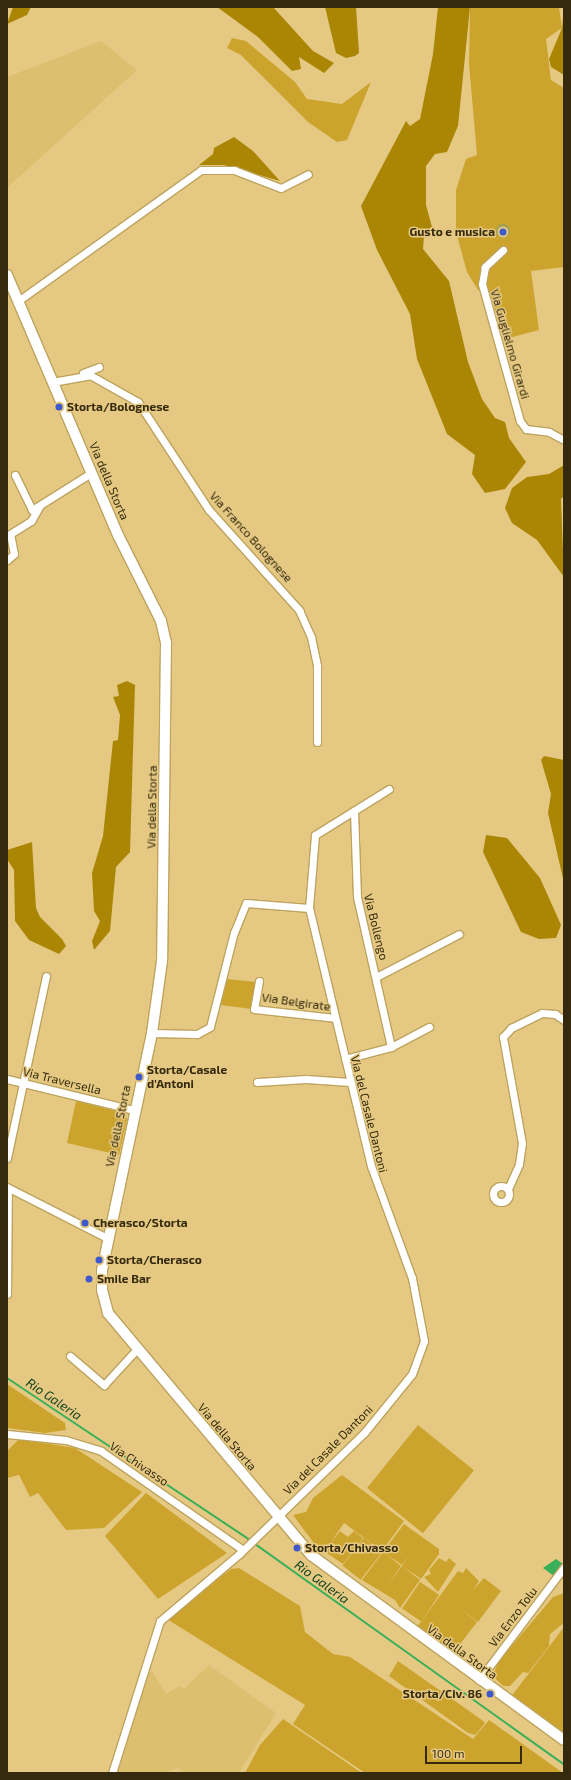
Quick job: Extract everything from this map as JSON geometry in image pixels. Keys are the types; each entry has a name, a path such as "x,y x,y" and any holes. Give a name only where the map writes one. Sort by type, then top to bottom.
{"main road":[{"name":"Via della Storta","path":"7,275 91,473 161,621 166,643 163,934 152,1033 107,1238 101,1280 104,1301 114,1323 136,1350 277,1516 326,1568 564,1740"}],"street":[{"path":"18,300 206,168 234,170 281,188 290,186 308,174"},
{"path":"84,253 108,232"},
{"name":"Via Guglielmo Girardi","path":"503,250 485,267 482,284 523,427 549,432 564,440"},
{"name":"Via Franco Bolognese","path":"52,382 99,367"},
{"name":"Via Franco Bolognese","path":"77,375 95,377 138,402 209,510 299,610 311,637 317,666 317,742"},
{"path":"7,560 14,554 10,534 31,521 39,507 91,473"},
{"path":"15,475 29,507 39,507"},
{"path":"354,811 390,789"},
{"name":"Via del Casale Dantoni","path":"277,1516 376,1421 406,1383 423,1349 412,1278 375,1183 309,908 315,835 354,811"},
{"name":"Via Bollengo","path":"354,811 356,891 378,976 391,1047"},
{"path":"152,1033 197,1034 210,1027 234,932 246,903 309,908"},
{"path":"378,976 459,934"},
{"path":"7,1158 26,1083 46,976"},
{"name":"Via Belgirate","path":"259,981 254,1009 336,1018"},
{"path":"508,1189 519,1164 522,1143 519,1114 502,1048 503,1037 511,1028 542,1013 555,1014 564,1020"},
{"path":"345,1060 391,1047 429,1028"},
{"name":"Via Traversella","path":"7,1079 134,1110"},
{"path":"257,1082 306,1079 350,1082"},
{"path":"7,1294 8,1188 107,1238"},
{"path":"70,1356 104,1384 136,1350"},
{"name":"Via Chivasso","path":"7,1434 66,1440 93,1448 243,1550"},
{"path":"112,1773 156,1627 174,1605 243,1550 256,1534 277,1516"},
{"name":"Via Enzo Tolu","path":"479,1680 564,1567"}],"shaded area":[{"path":"13,7 31,7 27,15 7,24"},
{"path":"217,7 273,7 313,51 334,63 324,73 299,57 301,69 292,71 258,37"},
{"path":"325,7 356,7 359,53 355,56 346,58 336,53"},
{"path":"438,7 470,7 458,126 447,152 435,154 426,166 426,205 432,227 424,236 423,249 449,281 468,362 482,399 495,418 505,422 509,438 526,462 505,489 485,493 472,474 475,455 447,434 417,359 410,314 377,250 361,206 406,121 410,126 420,119 433,54"},
{"path":"470,7 559,7 562,28 546,39 551,80 564,88 564,267 531,271 539,330 505,339 489,292 478,290 467,272 456,232 456,190 466,159 477,155 469,64"},
{"path":"564,7 564,75 551,67 549,59 562,28"},
{"path":"232,38 246,41 295,82 307,99 342,104 371,82 347,140 337,142 308,122 241,55 227,48"},
{"path":"101,41 137,70 7,188 7,77"},
{"path":"234,137 253,151 280,181 224,165 199,165 213,154 214,148"},
{"path":"564,465 564,496 561,499 564,577 537,540 512,523 505,508 512,488 527,477 549,474"},
{"path":"127,681 135,685 130,852 116,867 110,931 94,950 92,941 100,921 94,911 92,873 103,836 113,741 118,740 120,715 113,697 119,696 117,685"},
{"path":"544,756 564,760 564,883 548,813 551,794 541,760"},
{"path":"486,835 507,838 540,878 561,925 556,938 539,939 521,932 483,852"},
{"path":"32,842 36,908 40,917 62,939 66,946 59,954 29,940 15,921 14,870 7,859 7,850"},
{"path":"227,979 256,982 252,1009 220,1005"},
{"path":"76,1101 124,1113 127,1119 119,1155 67,1143"},
{"path":"7,1384 65,1423 66,1430 45,1433 7,1428"},
{"path":"418,1425 474,1470 423,1533 367,1488"},
{"path":"19,1439 75,1448 142,1492 104,1528 66,1530 38,1493 30,1497 19,1475 7,1478 7,1451"},
{"path":"342,1475 404,1521 382,1551 344,1523 329,1545 340,1531 348,1537 354,1531 363,1538 343,1564 316,1546 293,1515 306,1512 313,1498"},
{"path":"146,1493 227,1553 158,1599 105,1536"},
{"path":"404,1524 439,1549 439,1554 421,1579 402,1566 420,1580 400,1608 395,1600 362,1580","holes":["386,1554 402,1565 410,1555 388,1584 401,1566"]},
{"path":"364,1538 382,1552 361,1580 342,1566"},
{"path":"439,1558 446,1562 449,1558 456,1564 438,1592 424,1577 431,1574 429,1570"},
{"path":"556,1559 563,1564 554,1576 543,1568"},
{"path":"239,1568 300,1606 305,1632 333,1654 350,1657 473,1739 489,1720 563,1773 365,1773 293,1724 305,1705 170,1621 168,1617 231,1569"},
{"path":"466,1568 479,1581 473,1590 484,1578 501,1591 478,1622 459,1608 477,1622 454,1652 417,1627 458,1571 463,1573"},
{"path":"420,1582 439,1595 421,1621 402,1609"},
{"path":"564,1593 564,1623 550,1634 549,1646 528,1673 523,1672 510,1686 503,1686 493,1676 498,1662 553,1597"},
{"path":"564,1627 564,1736 510,1698"},
{"path":"398,1661 482,1720 485,1723 478,1732 475,1735 468,1733 389,1676"},
{"path":"209,1665 276,1713 239,1773 184,1773 178,1768 165,1773 116,1773 146,1675 152,1671 166,1694 179,1686 184,1689"},
{"path":"283,1719 362,1773 245,1773 260,1745"}],"building":[{"name":"Gusto e musica","path":"503,224 508,226 510,231 508,236 503,238 498,236 496,231 498,226"}],"waterway":[{"name":"Rio Galeria","path":"7,1378 248,1539 564,1764"}],"place":[{"name":"Gusto e musica","path":"503,232"},
{"name":"Storta/Bolognese","path":"59,407"},
{"name":"Storta/Casale d'Antoni","path":"139,1077"},
{"name":"Cherasco/Storta","path":"85,1223"},
{"name":"Storta/Cherasco","path":"99,1260"},
{"name":"Smile Bar","path":"89,1279"},
{"name":"Storta/Chivasso","path":"297,1548"},
{"name":"Storta/Civ. 86","path":"490,1694"}]}
